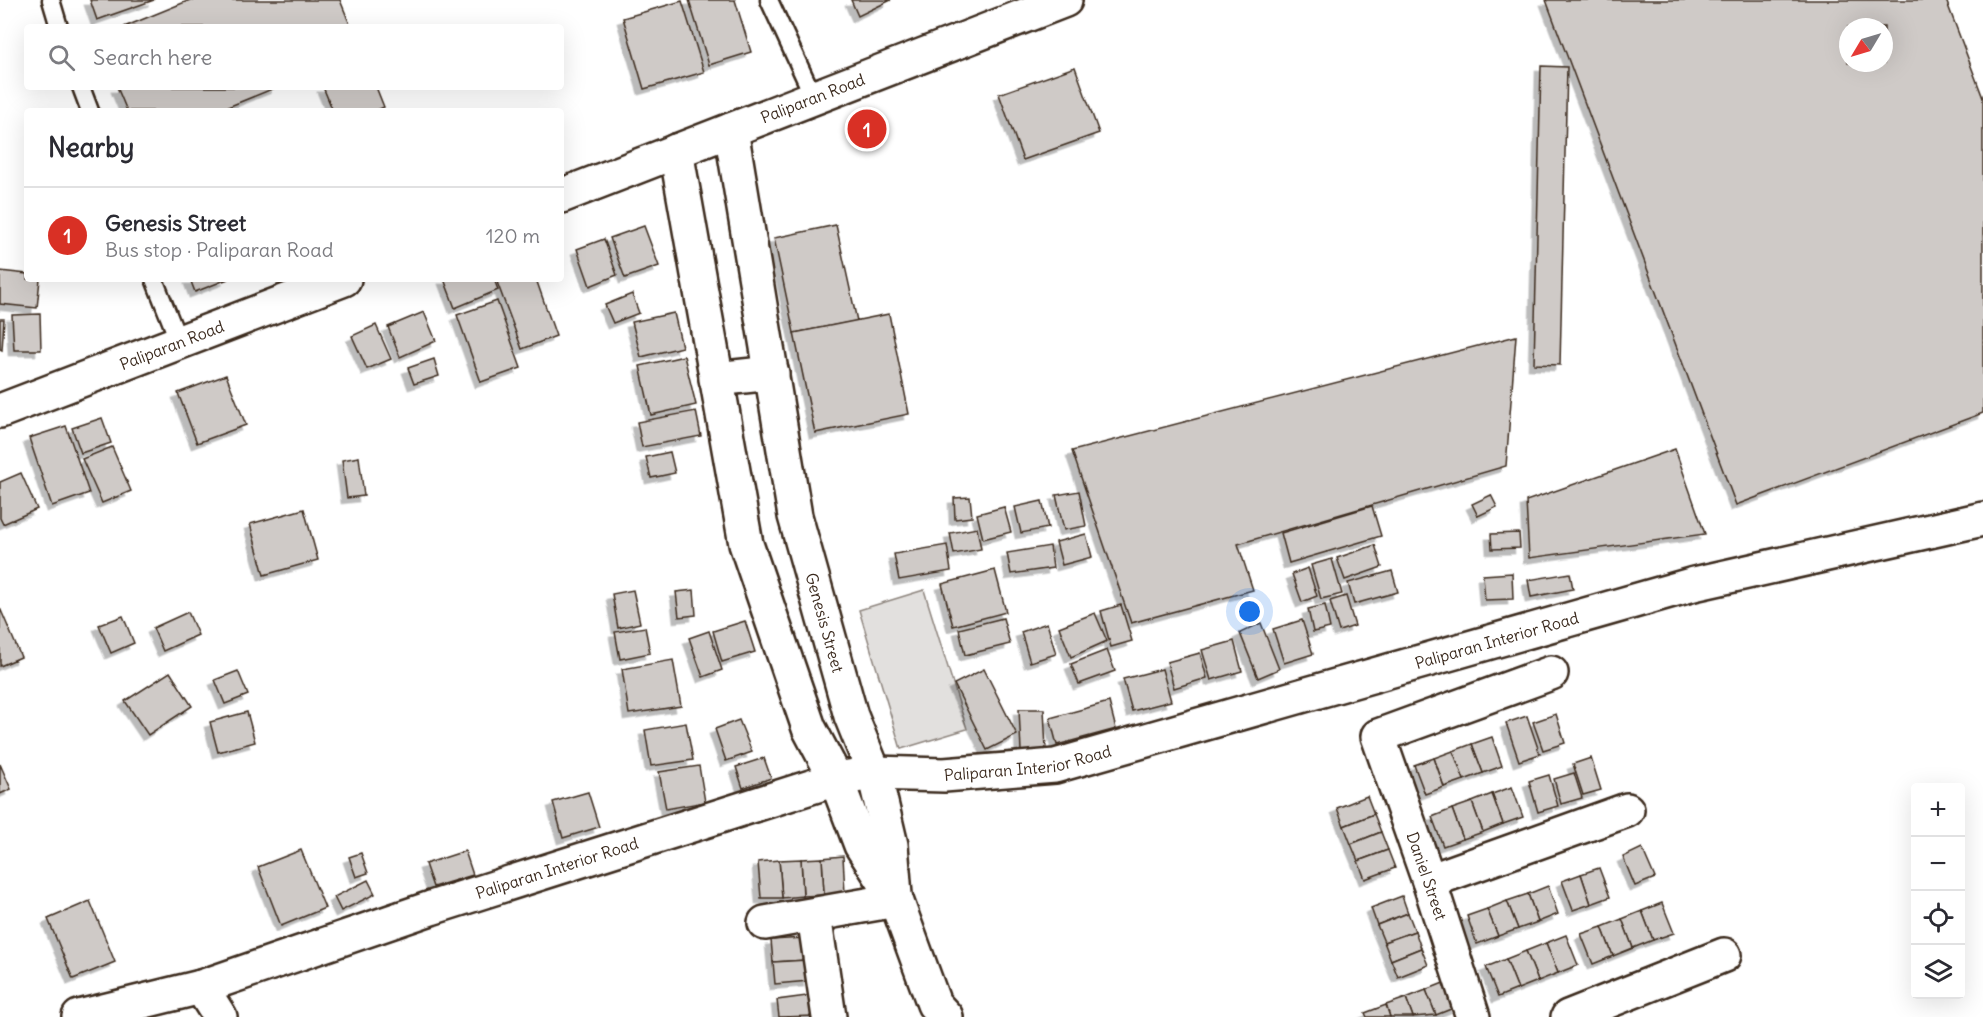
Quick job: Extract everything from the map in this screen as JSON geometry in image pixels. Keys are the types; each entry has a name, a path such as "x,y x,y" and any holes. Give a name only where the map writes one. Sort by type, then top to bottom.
{"street":[{"name":"Paliparan Road","path":"564,195 1065,0"},
{"name":"Genesis Street","path":"731,130 795,516 851,716 874,773 891,844 896,900"},
{"name":"Genesis Street","path":"676,151 746,544 809,728 836,779 861,845 896,900 934,1004 946,1017"},
{"name":"Paliparan Road","path":"0,411 336,282"},
{"path":"716,379 772,373"},
{"name":"Paliparan Interior Road","path":"79,1017 201,987 431,908 836,779 874,773 944,775 1055,766 1694,584 1983,519"},
{"name":"Daniel Street","path":"1473,1017 1429,881 1378,736 1551,673"},
{"path":"1429,881 1627,810"},
{"path":"765,923 896,900"},
{"path":"814,915 830,1017"},
{"path":"1568,1017 1724,955"},
{"path":"201,987 220,1017"}],"lane":[{"path":"51,0 58,24"},
{"path":"769,0 814,98"},
{"path":"82,90 89,108"},
{"path":"155,282 179,342"}],"shaded area":[{"path":"924,590 967,729 901,749 859,610"}],"building":[{"path":"90,0 154,0 97,20"},
{"path":"190,0 340,0 350,24 131,24"},
{"path":"689,0 735,0 751,52 709,65"},
{"path":"851,0 891,0 858,16"},
{"path":"1546,0 1946,0 1983,98 1983,413 1736,505"},
{"path":"682,1 704,72 644,89 623,18"},
{"path":"1541,66 1567,67 1560,365 1534,364"},
{"path":"1075,67 1099,133 1023,160 999,94"},
{"path":"118,90 270,90 225,108 126,108"},
{"path":"324,90 377,90 384,107 382,108 332,108"},
{"path":"836,225 857,321 794,333 774,238"},
{"path":"644,226 659,266 625,278 610,238"},
{"path":"604,239 617,275 590,286 577,249"},
{"path":"0,271 24,274 24,282 40,282 37,308 0,304"},
{"path":"191,282 220,282 195,292"},
{"path":"445,282 495,282 498,290 455,308"},
{"path":"497,282 537,282 556,336 522,349"},
{"path":"632,294 639,313 613,323 605,305"},
{"path":"497,301 521,368 481,382 457,315"},
{"path":"424,312 436,341 400,357 388,327"},
{"path":"674,313 682,347 641,357 632,322"},
{"path":"40,314 41,350 14,350 12,315"},
{"path":"889,314 909,414 815,433 794,333"},
{"path":"0,319 4,319 2,350 0,349"},
{"path":"376,325 391,359 367,369 352,336"},
{"path":"1516,336 1506,466 1238,544 1253,590 1131,623 1072,451"},
{"path":"684,356 696,405 651,415 640,366"},
{"path":"434,359 439,376 414,384 408,368"},
{"path":"226,375 246,425 197,443 178,393"},
{"path":"696,411 701,436 642,447 637,422"},
{"path":"102,418 111,443 81,453 72,428"},
{"path":"66,426 89,493 52,506 29,438"},
{"path":"112,447 131,491 102,503 82,459"},
{"path":"1675,449 1705,534 1529,558 1526,501"},
{"path":"670,452 675,473 651,478 646,457"},
{"path":"359,457 364,496 347,498 342,460"},
{"path":"21,473 37,509 3,524 0,518 0,482"},
{"path":"1079,491 1086,526 1064,530 1056,495"},
{"path":"1491,495 1497,507 1478,516 1472,504"},
{"path":"970,497 972,517 955,519 954,498"},
{"path":"1042,501 1048,528 1021,533 1015,507"},
{"path":"1372,506 1381,536 1289,563 1281,533"},
{"path":"1004,507 1011,532 983,539 977,514"},
{"path":"304,509 318,560 264,575 250,524"},
{"path":"977,528 981,549 954,554 950,533"},
{"path":"1519,533 1520,548 1492,549 1491,534"},
{"path":"1086,534 1092,557 1062,565 1056,542"},
{"path":"947,545 951,571 899,580 894,554"},
{"path":"1375,545 1382,567 1345,580 1337,558"},
{"path":"1050,546 1053,568 1011,574 1007,553"},
{"path":"1332,559 1342,594 1321,599 1311,565"},
{"path":"1308,568 1317,596 1302,602 1292,574"},
{"path":"995,570 1006,612 953,626 942,584"},
{"path":"1392,571 1398,592 1354,604 1348,583"},
{"path":"1512,573 1513,599 1485,600 1483,575"},
{"path":"1570,573 1573,589 1531,597 1528,580"},
{"path":"633,590 640,623 618,628 612,594"},
{"path":"694,590 696,615 679,617 676,592"},
{"path":"1346,596 1355,626 1339,631 1330,601"},
{"path":"1121,605 1132,641 1111,647 1101,611"},
{"path":"1325,605 1330,628 1313,632 1308,609"},
{"path":"0,608 21,657 0,666"},
{"path":"188,612 198,635 163,651 153,628"},
{"path":"1095,613 1107,641 1071,657 1059,627"},
{"path":"123,616 134,643 111,653 99,625"},
{"path":"1003,618 1010,644 965,655 959,629"},
{"path":"1302,620 1313,654 1284,663 1273,629"},
{"path":"745,621 755,652 722,662 713,631"},
{"path":"1047,623 1056,654 1030,662 1021,632"},
{"path":"1261,623 1279,669 1258,678 1240,633"},
{"path":"645,627 650,653 620,659 615,632"},
{"path":"709,631 722,670 703,677 689,638"},
{"path":"1234,641 1242,671 1211,680 1202,650"},
{"path":"1107,650 1115,671 1079,684 1071,664"},
{"path":"1200,653 1207,678 1174,688 1167,662"},
{"path":"673,660 681,706 629,714 622,669"},
{"path":"984,669 1017,735 987,750 954,684"},
{"path":"1162,669 1171,701 1132,711 1123,679"},
{"path":"238,671 248,695 225,704 215,680"},
{"path":"170,672 192,706 148,735 125,701"},
{"path":"1109,702 1116,729 1057,745 1050,718"},
{"path":"1019,709 1044,709 1046,750 1021,751"},
{"path":"247,712 255,742 218,752 210,722"},
{"path":"1556,714 1565,743 1543,750 1533,722"},
{"path":"1527,716 1540,754 1519,761 1506,723"},
{"path":"739,720 752,752 726,761 715,729"},
{"path":"686,723 693,760 651,766 645,730"},
{"path":"1492,737 1502,766 1483,773 1472,744"},
{"path":"1472,744 1483,773 1464,780 1453,751"},
{"path":"1453,751 1464,780 1444,787 1434,758"},
{"path":"764,758 771,778 743,788 736,767"},
{"path":"1434,758 1444,787 1425,794 1414,765"},
{"path":"1591,758 1601,790 1583,795 1573,764"},
{"path":"0,764 11,789 0,794"},
{"path":"699,766 705,802 666,809 659,772"},
{"path":"1574,773 1582,798 1561,804 1554,779"},
{"path":"1549,775 1558,806 1538,812 1529,781"},
{"path":"1512,787 1523,817 1503,824 1492,794"},
{"path":"588,792 599,827 563,838 553,802"},
{"path":"1492,794 1503,824 1483,832 1472,802"},
{"path":"1367,796 1374,814 1344,826 1337,808"},
{"path":"1472,802 1483,832 1463,839 1452,809"},
{"path":"1452,809 1463,839 1443,846 1432,817"},
{"path":"1374,814 1381,832 1351,844 1344,826"},
{"path":"1381,832 1388,850 1358,861 1351,844"},
{"path":"1642,848 1655,878 1635,886 1623,857"},
{"path":"301,850 325,908 281,926 258,867"},
{"path":"1388,850 1395,868 1365,879 1358,861"},
{"path":"465,851 473,875 433,887 425,864"},
{"path":"361,853 368,873 356,877 349,857"},
{"path":"843,856 845,894 824,895 822,858"},
{"path":"822,858 824,895 803,896 801,859"},
{"path":"801,859 803,896 782,898 779,860"},
{"path":"779,860 782,898 761,898 758,862"},
{"path":"1599,868 1610,897 1591,904 1581,874"},
{"path":"1581,874 1591,904 1573,910 1562,881"},
{"path":"368,880 375,894 341,911 334,897"},
{"path":"1548,886 1558,914 1538,922 1528,894"},
{"path":"1528,894 1538,922 1518,929 1507,901"},
{"path":"1402,896 1408,913 1377,925 1371,908"},
{"path":"90,901 115,962 73,979 48,919"},
{"path":"1507,901 1518,929 1498,936 1487,909"},
{"path":"1662,903 1674,933 1653,940 1642,911"},
{"path":"1487,909 1498,936 1477,944 1467,916"},
{"path":"1642,911 1653,940 1633,948 1622,919"},
{"path":"1408,913 1415,931 1384,942 1377,925"},
{"path":"1622,919 1633,948 1613,956 1602,927"},
{"path":"1602,927 1613,956 1593,964 1581,934"},
{"path":"1415,931 1421,948 1391,960 1384,942"},
{"path":"1566,935 1578,965 1558,973 1546,943"},
{"path":"805,938 807,960 773,962 771,940"},
{"path":"1546,943 1558,973 1538,981 1526,951"},
{"path":"1421,948 1428,965 1398,977 1391,960"},
{"path":"1526,951 1538,981 1518,989 1506,959"},
{"path":"1506,959 1518,989 1498,997 1486,967"},
{"path":"807,960 809,981 775,984 773,962"},
{"path":"1446,982 1456,1007 1436,1015 1426,990"},
{"path":"1426,990 1436,1015 1413,1017 1406,998"},
{"path":"814,995 817,1016 779,1017 777,1000"},
{"path":"1406,998 1413,1017 1390,1017 1386,1005"},
{"path":"1386,1005 1390,1017 1367,1017 1365,1013"}],"place":[{"name":"Genesis Street","path":"867,129"}]}
